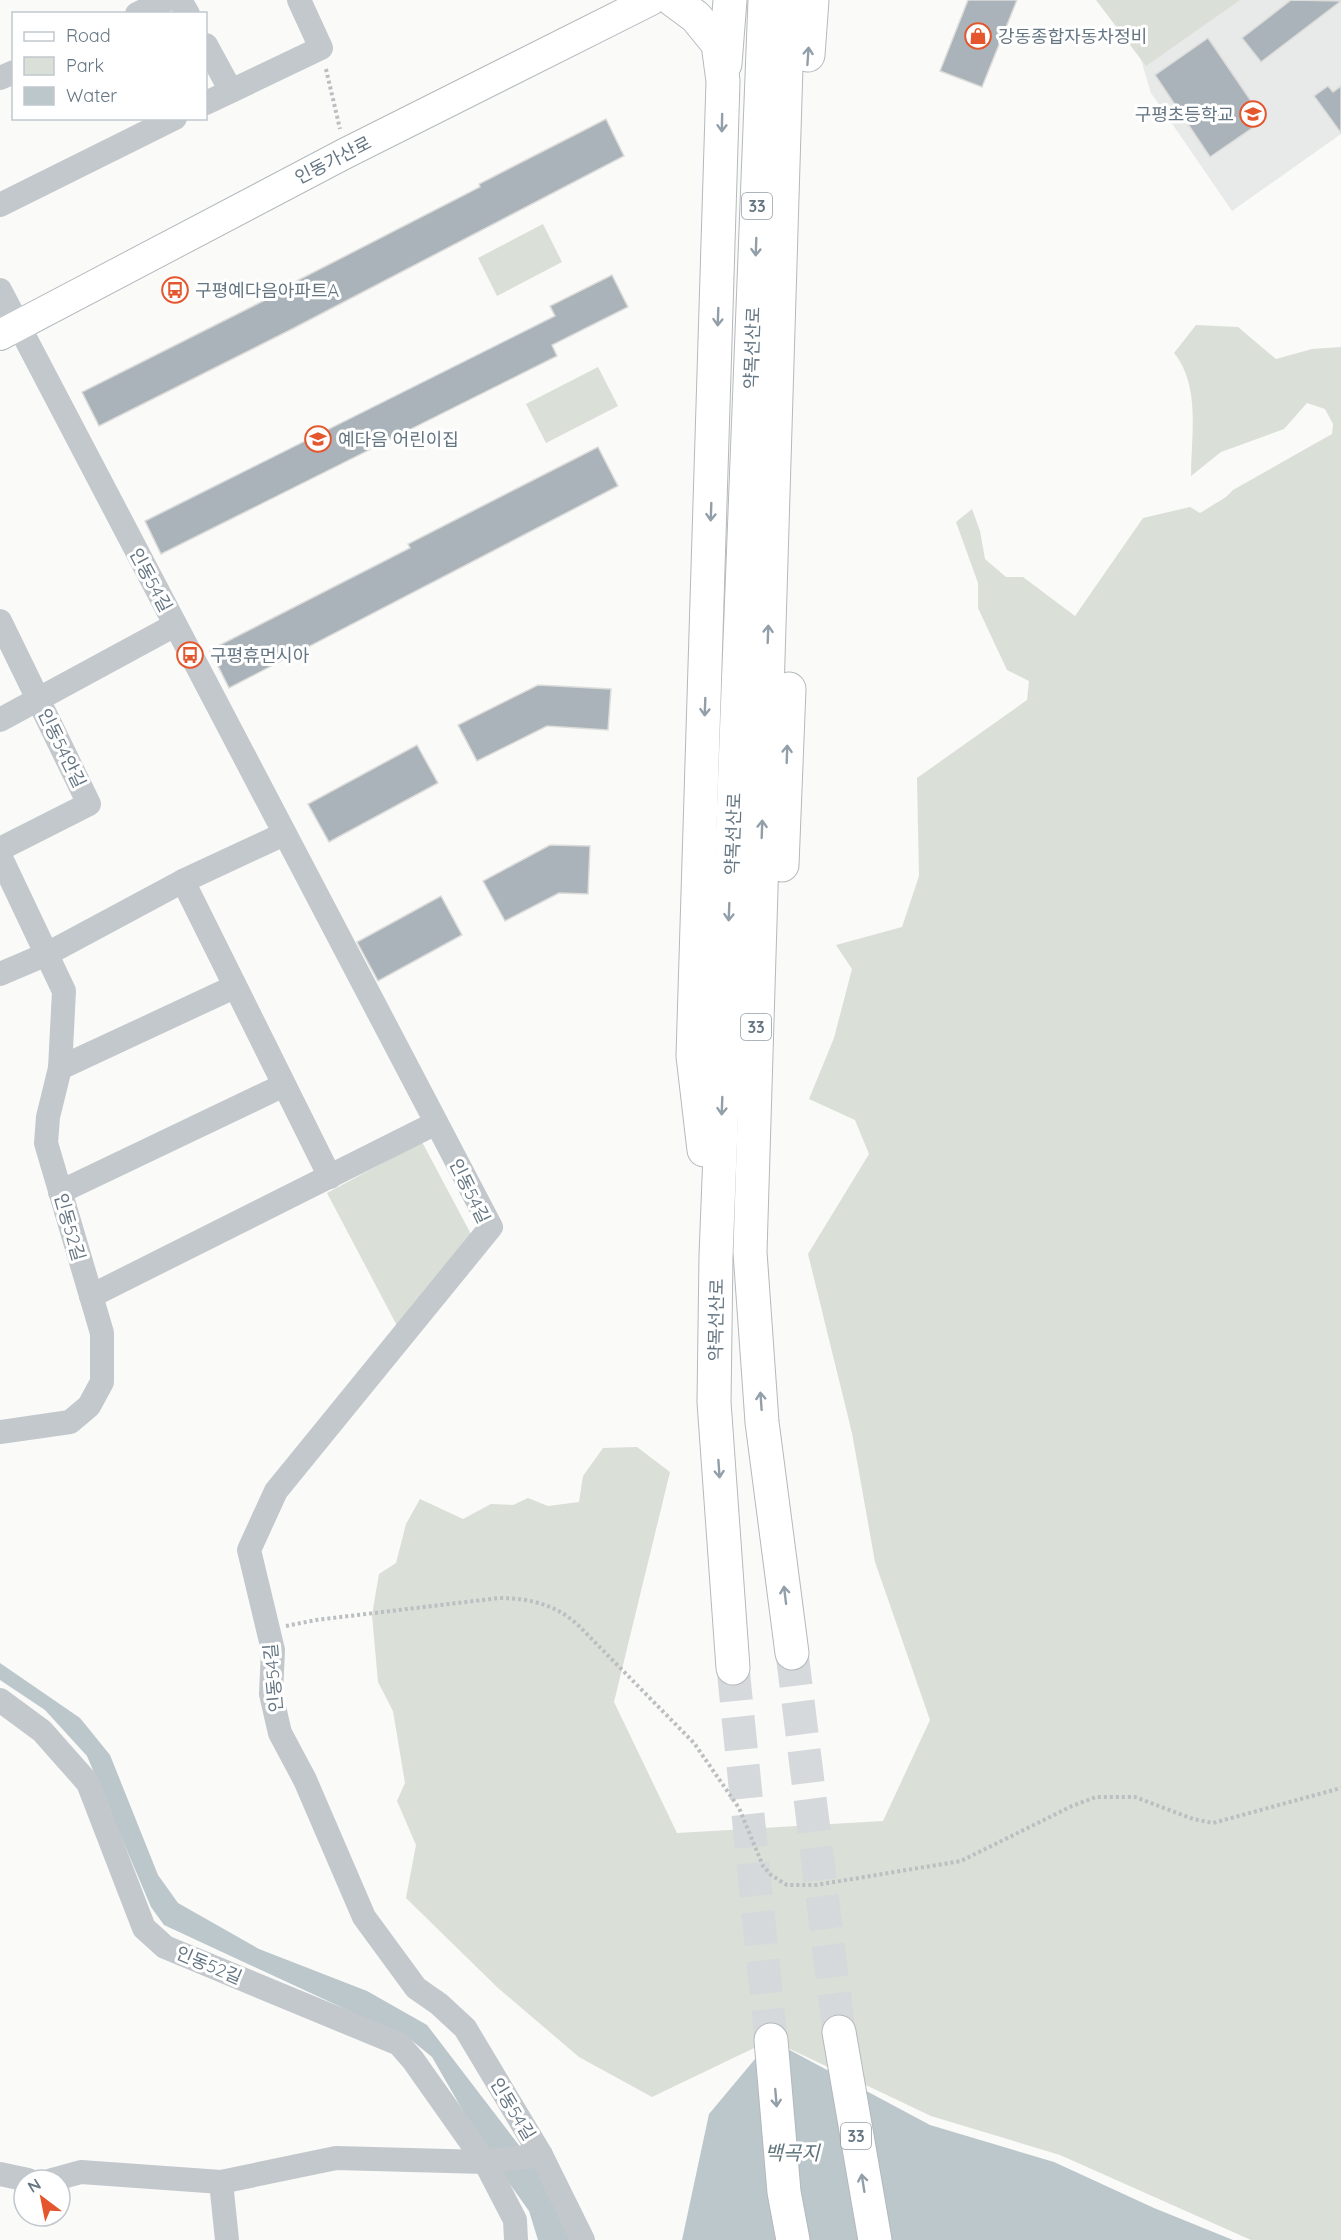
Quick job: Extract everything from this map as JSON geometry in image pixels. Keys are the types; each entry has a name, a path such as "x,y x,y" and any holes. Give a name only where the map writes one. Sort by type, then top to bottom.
{"highway":[{"path":"673,0 696,17 718,44 723,81"},
{"path":"716,1256 693,1056 723,81 730,0"},
{"name":"약목선산로","path":"765,0 762,405 750,1252 762,1422 792,1653"},
{"path":"750,1252 786,818 807,2"},
{"name":"약목선산로","path":"733,1668 714,1402 716,1256 762,405 807,2"},
{"name":"33","path":"839,2032 874,2240"},
{"path":"771,2040 784,2192 793,2240"}],"main road":[{"name":"인동가산로","path":"9,330 346,153 651,0"}],"street":[{"path":"141,12 166,0"},
{"path":"207,103 321,48 299,0"},
{"path":"207,47 231,91"},
{"path":"0,205 171,120"},
{"path":"0,290 9,330"},
{"name":"인동54길","path":"9,330 175,625 491,1227 276,1491 249,1550 273,1650 271,1694 280,1733 305,1780 364,1917 416,1988 439,2004 465,2028 541,2155 583,2240"},
{"name":"인동54안길","path":"0,621 88,804 0,849"},
{"name":"인동54안길","path":"0,720 175,625"},
{"path":"0,974 46,954 183,881 284,834"},
{"path":"0,856 46,954"},
{"path":"183,881 282,1086 330,1177"},
{"name":"인동52길","path":"0,1432 70,1422 89,1406 102,1382 102,1333 46,1143 48,1117 60,1068 64,991 46,954"},
{"path":"60,1068 234,987"},
{"path":"60,1192 282,1086"},
{"path":"91,1296 436,1123"},
{"name":"인동52길","path":"0,1700 42,1731 87,1783 144,1928 165,1947 399,2044 413,2060 485,2162 515,2220 516,2240"},
{"path":"72,2174 81,2172 221,2182 336,2158 485,2162 541,2155"},
{"path":"221,2182 227,2240"}],"path":[{"path":"321,48 346,153"},
{"path":"268,1630 316,1620 499,1598 528,1601 560,1610 579,1626 694,1743 739,1808 763,1866 787,1885 816,1885 961,1861 1072,1806 1096,1797 1135,1797 1193,1819 1213,1823 1341,1788"}],"shaded area":[{"name":"구평초등학교","path":"1123,0 1341,0 1341,134 1232,211 1151,93"}],"green space":[{"path":"1096,0 1240,0 1146,66"},
{"path":"543,224 562,262 497,296 478,258"},
{"path":"1196,325 1238,327 1276,359 1312,349 1341,347 1341,2240 1251,2240 1060,2155 931,2116 771,2040 652,2097 579,2057 498,1988 406,1898 416,1845 397,1801 405,1783 393,1711 378,1682 372,1615 379,1574 396,1563 406,1524 420,1499 463,1519 491,1504 513,1505 528,1498 548,1506 579,1502 583,1476 603,1448 637,1447 670,1472 614,1702 677,1833 883,1821 930,1720 875,1562 852,1433 808,1254 869,1154 855,1120 809,1099 834,1038 852,969 836,945 902,927 919,876 917,778 1027,700 1029,681 1007,670 978,608 978,583 956,522 972,509 980,531 985,559 1006,577 1023,577 1075,616 1143,518 1190,507 1200,513 1233,490 1332,434 1333,424 1325,409 1307,403 1284,429 1221,452 1191,476 1193,412 1191,396 1188,381 1174,353"},
{"path":"598,367 618,406 546,443 526,404"},
{"path":"422,1142 472,1236 403,1337 327,1193"}],"water":[{"path":"0,1663 80,1718 110,1755 158,1875 178,1903 259,1949 367,1991 427,2025 557,2195 574,2240 538,2240 529,2211 485,2149 432,2057 410,2039 164,1925 151,1907 87,1756 45,1710 0,1680"},
{"name":"백곡지","path":"771,2040 930,2125 1054,2162 1154,2208 1233,2240 682,2240 709,2114"}],"building":[{"name":"강동종합자동차정비","path":"968,0 1017,0 982,87 940,71"},
{"path":"1291,0 1341,1 1261,62 1242,38"},
{"path":"1208,38 1264,120 1210,157 1155,75"},
{"path":"1328,86 1333,92 1341,86 1341,133 1314,96"},
{"path":"606,119 624,156 290,330 99,426 82,392 281,292 279,290 480,187 479,184"},
{"path":"612,275 628,307 552,345 557,356 161,554 145,521 555,316 550,306"},
{"path":"598,447 618,486 229,688 210,650 410,548 408,544"},
{"path":"538,685 611,689 608,730 547,726 477,761 458,725"},
{"path":"417,745 438,783 329,842 308,804"},
{"path":"550,845 590,846 588,894 559,893 505,921 483,881"},
{"path":"441,896 462,935 378,981 357,942"}],"tunnel":[{"path":"792,1653 839,2032"},
{"path":"733,1668 771,2040"}],"place":[{"name":"강동종합자동차정비","path":"978,36"},
{"name":"구평초등학교","path":"1253,114"},
{"name":"구평예다음아파트A","path":"175,290"},
{"name":"예다음 어린이집","path":"318,439"},
{"name":"구평휴먼시아","path":"190,655"}]}
